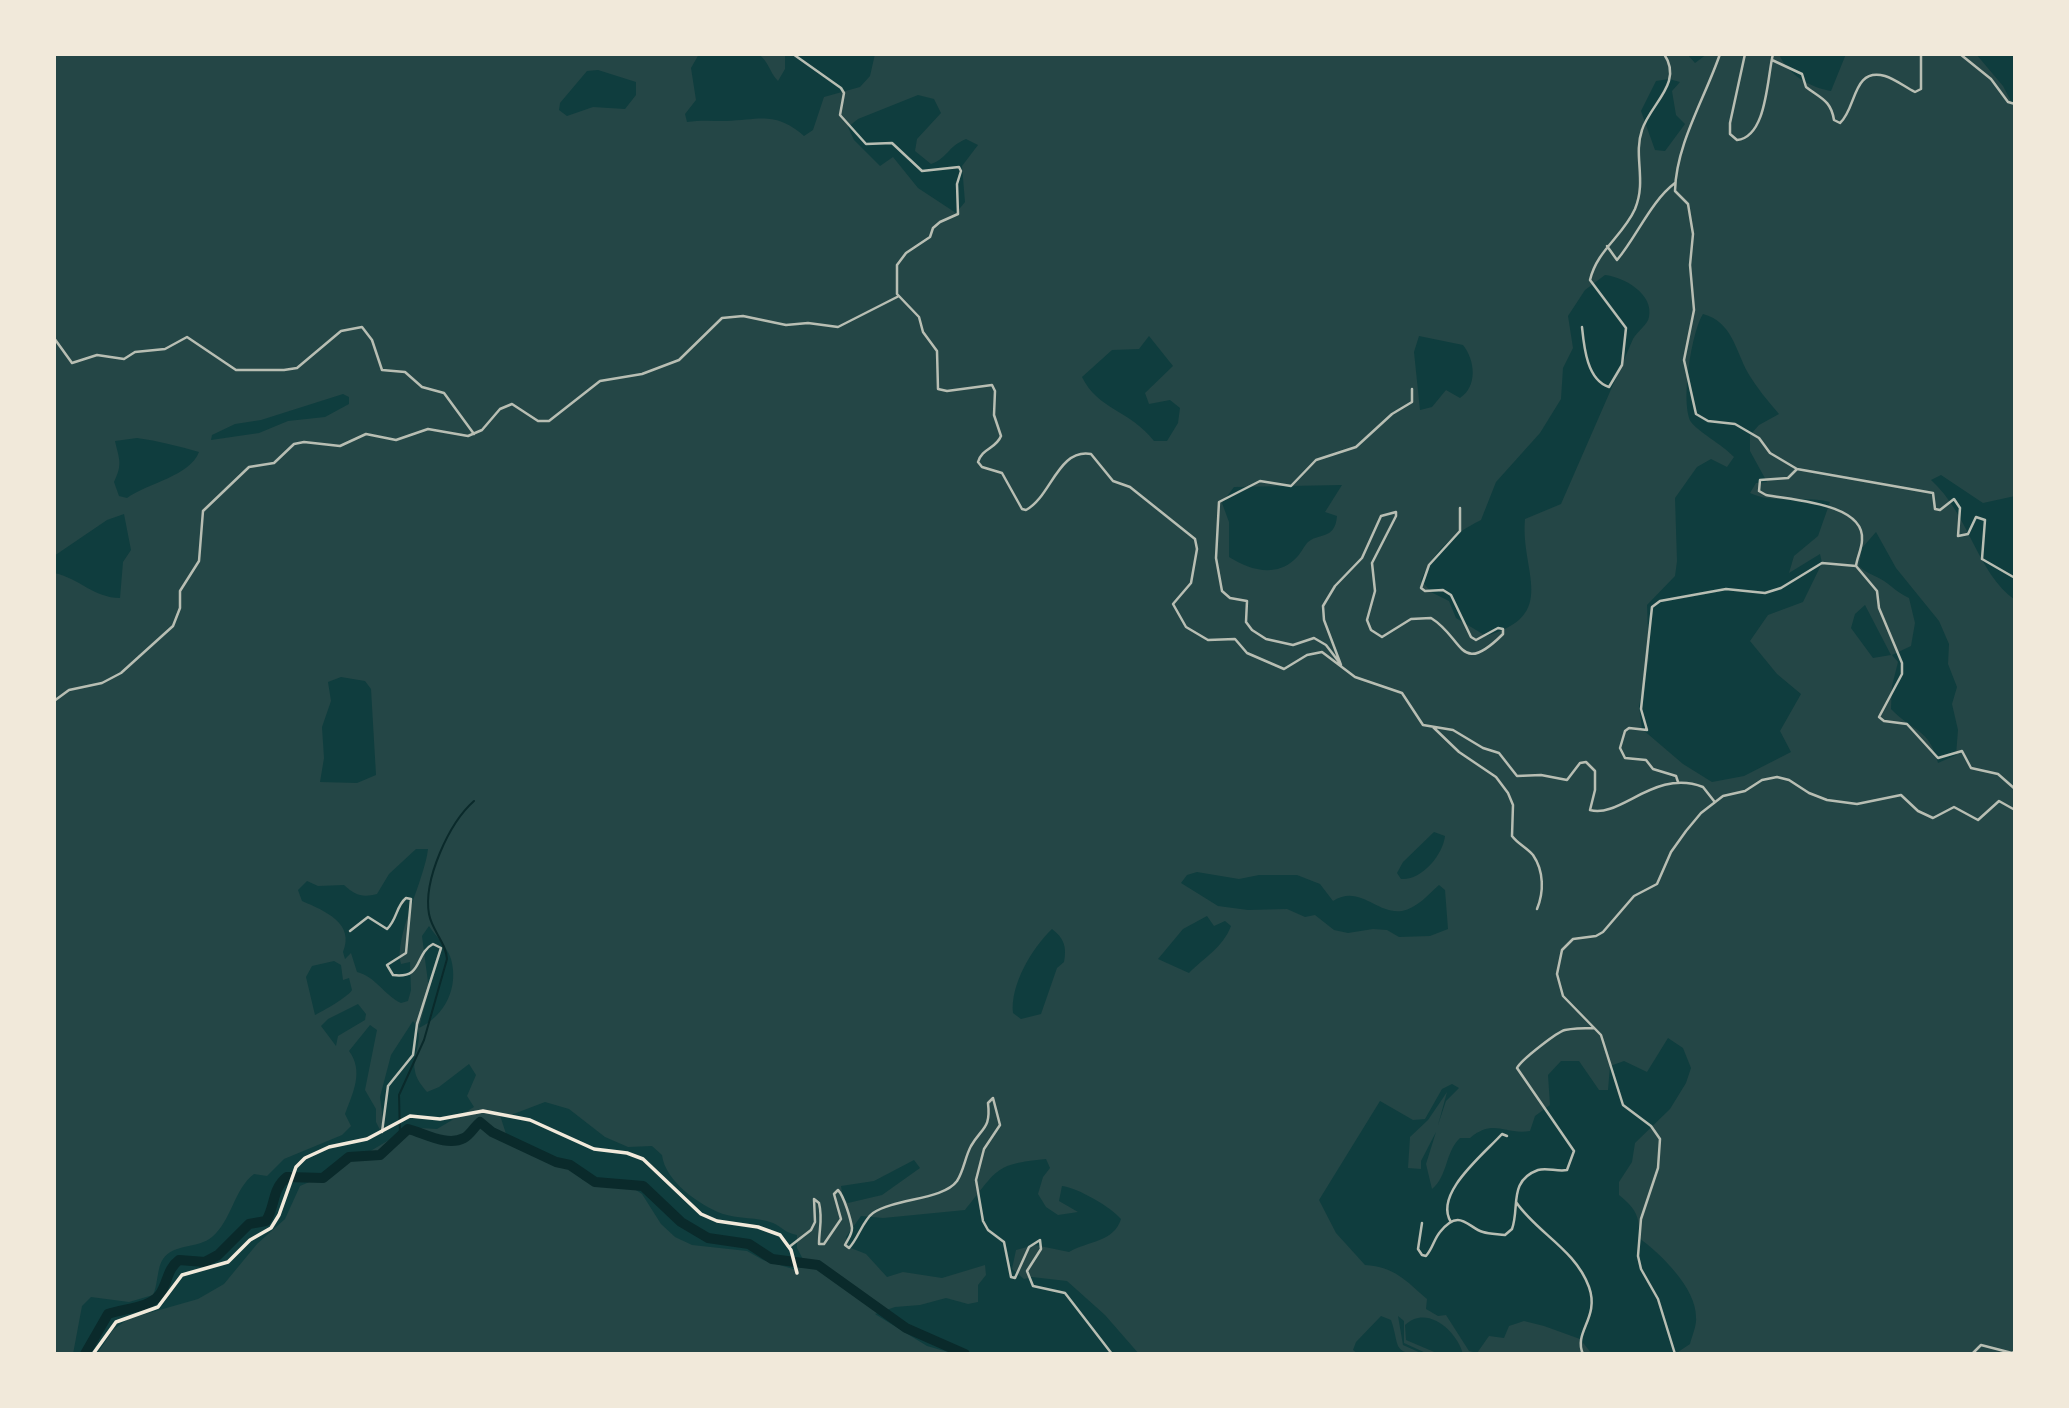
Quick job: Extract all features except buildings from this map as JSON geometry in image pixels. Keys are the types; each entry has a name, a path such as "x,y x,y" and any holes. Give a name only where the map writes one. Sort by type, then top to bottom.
{"main road":[{"path":"93,1354 116,1322 152,1311 166,1299 182,1275 228,1262 250,1240 271,1228 299,1162 316,1152 360,1142 414,1115 446,1119 483,1111 530,1120 594,1149 627,1153 643,1159 701,1214 717,1221 768,1230 780,1235 790,1249 796,1271"}],"street":[{"path":"793,54 841,88 844,93 840,115 866,144 892,143 922,171 959,167 958,214 940,222 930,237 902,259 895,275 899,296 919,317 923,331 937,351 939,389 947,391 991,384 995,391 994,412 1001,436 999,443 981,453 978,462 982,467 1002,473 1022,509 1026,510 1038,502 1071,456 1082,452 1091,454 1112,481 1130,487 1195,539 1197,549 1191,583 1172,604 1186,627 1208,640 1235,639 1247,653 1284,669 1316,653 1330,656 1368,683 1395,688 1402,693 1423,725 1453,730 1483,748 1499,753 1517,776 1541,775 1567,780 1580,763 1591,765 1596,780 1590,810 1597,813 1608,811 1645,790 1678,782 1703,787 1714,802"},
{"path":"1582,327 1584,347 1591,369 1603,385 1609,387 1622,365 1627,337 1624,324 1601,298 1590,280 1598,257 1630,219 1641,192 1641,130 1671,79 1670,62 1664,54"},
{"path":"1720,54 1684,145 1675,183 1675,191 1688,204 1693,234 1690,265 1694,310 1684,360 1693,409 1702,419 1735,424 1759,438 1770,453 1797,469 1933,493 1935,509 1940,510 1954,499 1959,509 1958,536 1968,534 1976,517 1985,520 1982,559 2015,578"},
{"path":"1745,54 1730,123 1730,134 1737,140 1751,134 1762,113 1773,54"},
{"path":"1772,60 1802,74 1806,87 1824,97 1830,105 1834,120 1840,123 1848,117 1859,83 1867,77 1888,77 1915,92 1922,89 1921,54"},
{"path":"1960,54 1991,79 2008,102 2015,104"},
{"path":"2015,142 2015,149"},
{"path":"1607,246 1617,260 1641,229 1664,191 1675,183"},
{"path":"54,701 69,690 102,683 121,673 167,634 178,616 180,591 199,561 203,511 249,467 269,465 294,444 304,442 341,446 366,434 396,440 428,429 463,437 474,434 489,423 508,404 545,422 600,381 642,374 679,360 722,317 743,316 786,325 808,323 838,327 899,296"},
{"path":"54,338 72,363 97,355 124,359 135,352 164,349 187,337 236,370 274,371 297,368 341,331 362,327 372,340 382,370 405,372 422,387 444,393 474,434"},
{"path":"1341,665 1325,645 1314,638 1293,645 1258,635 1246,622 1247,601 1230,598 1222,591 1216,558 1219,502 1260,481 1291,485 1316,460 1356,447 1392,414 1412,402 1412,388"},
{"path":"1797,469 1788,478 1760,480 1759,491 1766,495 1826,505 1845,514 1861,531 1863,540 1856,566"},
{"path":"1341,665 1324,620 1323,606 1335,586 1362,558 1381,516 1389,512 1396,512 1396,516 1372,563 1375,592 1367,620 1371,630 1382,637 1411,619 1431,618 1460,650 1472,654 1479,654 1503,634 1503,629 1498,628 1476,640 1471,637 1451,595 1443,590 1422,589 1429,565 1460,531 1460,508"},
{"path":"1678,782 1676,776 1653,769 1646,760 1625,758 1620,748 1625,731 1629,728 1647,730 1641,709 1652,607 1660,601 1726,589 1765,593 1828,561 1856,566 1877,591 1879,608 1902,663 1895,688 1878,717 1884,721 1907,724 1938,758 1962,751 1971,768 1998,774 2015,789"},
{"path":"1433,727 1459,752 1496,778 1508,793 1513,805 1512,836 1532,855 1541,873 1542,892 1537,909"},
{"path":"1675,1354 1658,1299 1641,1269 1638,1249 1641,1219 1660,1159 1660,1139 1651,1126 1623,1105 1601,1035 1563,996 1559,986 1562,950 1573,939 1596,936 1603,932 1634,896 1657,884 1680,840 1714,802 1723,796 1745,791 1769,778 1789,780 1826,800 1857,804 1901,795 1918,811 1933,818 1954,807 1978,820 1999,801 2015,810"},
{"path":"350,931 368,917 387,929 394,923 401,902 406,898 411,899 408,941 405,953 387,965 393,975 407,975 414,971 427,947 433,944 441,948 417,1024 413,1055 388,1086 383,1132"},
{"path":"1422,1223 1418,1249 1426,1256 1441,1230 1451,1222 1471,1222 1485,1233 1505,1235 1512,1229 1515,1221 1515,1191 1524,1179 1539,1170 1567,1170 1574,1157 1558,1125 1517,1068 1520,1062 1559,1033 1595,1028"},
{"path":"790,1249 811,1230 815,1222 814,1199 819,1203 823,1217 819,1244 824,1244 841,1219 834,1194 838,1190 842,1194 851,1224 852,1232 845,1245 849,1248 872,1214 909,1199 949,1189 959,1178 972,1145 985,1129 989,1118 988,1103 993,1098 1000,1125 984,1149 976,1180 983,1221 988,1230 1004,1242 1011,1277 1015,1278 1029,1247 1040,1240 1041,1249 1027,1271 1033,1286 1065,1293 1071,1297 1112,1354"},
{"path":"1451,1222 1448,1217 1449,1191 1502,1134 1507,1136"},
{"path":"1516,1202 1524,1214 1561,1245 1589,1287 1593,1310 1582,1332 1580,1348 1583,1354"},
{"path":"1972,1354 1981,1345 2012,1353 2015,1351"}],"shaded area":[{"path":"54,54 699,54 691,68 696,100 685,114 687,122 776,120 804,136 813,130 824,97 860,87 870,76 875,54 1687,54 1695,63 1707,54 1779,54 1788,68 1800,79 1831,91 1846,54 1976,54 2003,86 2015,109 2015,496 1983,503 1941,475 1931,480 1955,509 1991,575 2015,600 2015,1354 1675,1354 1690,1344 1696,1323 1694,1306 1684,1283 1676,1273 1639,1238 1636,1214 1619,1195 1619,1182 1632,1162 1635,1143 1670,1109 1686,1083 1691,1068 1683,1048 1668,1038 1647,1072 1624,1061 1610,1066 1608,1090 1599,1090 1579,1061 1561,1061 1548,1075 1550,1105 1535,1116 1530,1131 1493,1128 1478,1132 1470,1138 1460,1138 1441,1178 1432,1189 1426,1164 1436,1132 1421,1161 1421,1169 1408,1168 1410,1137 1428,1120 1447,1092 1438,1125 1446,1101 1459,1088 1452,1084 1442,1089 1425,1119 1413,1120 1380,1101 1319,1200 1336,1233 1365,1265 1384,1268 1406,1280 1427,1299 1426,1309 1438,1316 1446,1315 1469,1351 1477,1353 1489,1336 1504,1338 1509,1326 1524,1321 1580,1339 1592,1354 1463,1354 1455,1337 1440,1323 1422,1317 1414,1319 1405,1325 1406,1340 1439,1354 1428,1354 1404,1343 1404,1321 1398,1316 1403,1345 1423,1354 1413,1354 1401,1350 1391,1320 1381,1316 1356,1342 1353,1350 1358,1354 1139,1354 1105,1315 1067,1281 1032,1277 1024,1279 1012,1269 1016,1250 1035,1245 1069,1252 1106,1237 1118,1227 1121,1219 1094,1199 1062,1186 1059,1201 1078,1212 1058,1215 1046,1207 1038,1194 1043,1177 1050,1168 1046,1159 1016,1163 998,1171 965,1210 883,1218 861,1216 846,1237 851,1248 866,1254 887,1277 903,1272 942,1278 985,1265 986,1275 978,1285 978,1302 968,1304 946,1298 920,1305 895,1307 875,1314 927,1346 948,1352 986,1354 97,1354 113,1330 128,1319 198,1299 224,1284 257,1244 285,1219 300,1186 335,1171 349,1158 367,1153 401,1133 419,1128 437,1129 474,1107 467,1096 476,1075 469,1064 439,1087 427,1092 421,1085 414,1064 419,1034 413,1021 391,1055 380,1097 383,1120 380,1130 376,1122 376,1109 365,1090 377,1030 370,1025 349,1051 356,1066 356,1082 345,1114 351,1126 342,1135 284,1159 267,1176 254,1174 247,1180 224,1222 212,1237 173,1250 163,1259 153,1295 129,1302 91,1297 82,1306 73,1354 54,1354 54,573 102,595 120,598 123,562 131,550 124,514 107,520 54,556","holes":["598,70 636,82 636,95 625,109 593,107 567,116 559,110 560,103 587,71","1669,79 1680,82 1672,91 1676,115 1685,124 1665,151 1655,150 1641,111 1656,81","918,95 934,99 941,113 917,139 915,151 931,164 966,139 978,145 962,166 965,202 956,213 918,188 893,157 880,166 854,140 848,127 858,119","1605,275 1621,279 1636,288 1647,301 1648,320 1633,339 1561,504 1525,519 1530,604 1523,616 1509,627 1486,636 1456,618 1449,601 1431,592 1421,580 1445,544 1481,520 1496,482 1540,433 1561,399 1563,368 1573,348 1568,316 1585,290","1703,314 1720,323 1727,330 1751,378 1779,414 1759,425 1750,435 1750,451 1767,482 1756,483 1750,493 1760,497 1830,502 1818,536 1794,556 1789,573 1820,554 1822,563 1803,602 1768,615 1750,641 1777,674 1801,694 1780,731 1791,752 1744,776 1712,782 1683,764 1642,729 1639,706 1649,658 1647,605 1675,576 1675,498 1697,467 1711,459 1727,467 1734,457 1691,422 1687,399 1691,350","1149,336 1173,366 1145,393 1149,404 1170,400 1180,408 1178,423 1167,441 1154,441 1135,423 1097,397 1082,377 1112,350 1139,349","1419,336 1463,345 1467,351 1473,373 1470,387 1460,398 1446,390 1432,407 1420,410 1414,352","343,394 349,397 349,404 325,417 288,421 259,433 211,440 212,435 235,424 261,420","137,438 199,452 194,460 178,473 127,498 119,496 114,482 119,471 115,441","1342,485 1325,512 1337,516 1333,529 1307,543 1286,566 1261,570 1229,557 1229,522 1222,503 1234,487","1876,532 1896,568 1939,621 1949,644 1948,664 1957,687 1952,704 1958,730 1956,755 1938,763 1925,737 1891,709 1892,686 1898,662 1892,655 1911,646 1915,623 1909,598 1859,566 1862,548","1865,605 1891,655 1873,658 1851,628 1855,614","341,677 365,681 371,689 376,775 357,783 320,782 324,758 322,727 331,701 328,682","1434,832 1445,836 1440,851 1430,865 1416,876 1401,879 1397,873 1403,862","416,849 428,849 401,940 401,964 410,962 411,990 408,1001 401,1003 369,977 357,972 351,953 345,959 345,933 336,919 302,901 298,890 307,881 318,886 344,885 359,895 377,894 389,874","1197,872 1239,879 1259,875 1297,875 1320,884 1333,901 1352,896 1393,911 1413,907 1439,885 1445,890 1448,929 1430,936 1399,937 1387,930 1373,929 1348,933 1334,930 1315,915 1305,917 1287,909 1248,910 1218,906 1181,883 1187,875","1207,916 1214,926 1225,921 1231,926 1213,951 1189,973 1158,959 1183,929","429,926 449,954 453,980 448,1000 428,1023 419,1028 429,990 422,936","1052,929 1064,943 1064,962 1057,968 1041,1014 1021,1019 1013,1013 1013,1002 1024,968 1037,946","334,961 341,965 343,980 349,978 352,990 341,1000 315,1015 306,977 312,966","358,1004 366,1014 365,1020 338,1036 336,1046 321,1026 328,1019","545,1102 569,1109 605,1137 628,1147 652,1146 662,1155 664,1165 676,1183 704,1205 723,1214 773,1223 797,1235 797,1248 807,1267 793,1269 763,1260 747,1251 692,1245 675,1237 661,1224 642,1194 627,1184 583,1180 570,1168 507,1137 499,1112 511,1115","914,1160 920,1168 882,1195 848,1203 843,1198 841,1186 874,1181"]},
{"path":"758,54 785,54 785,69 778,81 764,60"}],"waterway":[{"path":"400,1135 399,1095 424,1040 447,959 429,914 430,885 447,837 474,801"},
{"path":"85,1354 108,1314 155,1299 163,1289 172,1267 179,1260 205,1262 218,1255 249,1224 266,1221 278,1187 287,1177 323,1178 349,1157 380,1155 408,1129 450,1141 466,1137 480,1122 492,1132 556,1162 570,1165 595,1182 643,1186 681,1222 708,1238 749,1244 772,1259 818,1265 906,1328 965,1354"}]}
